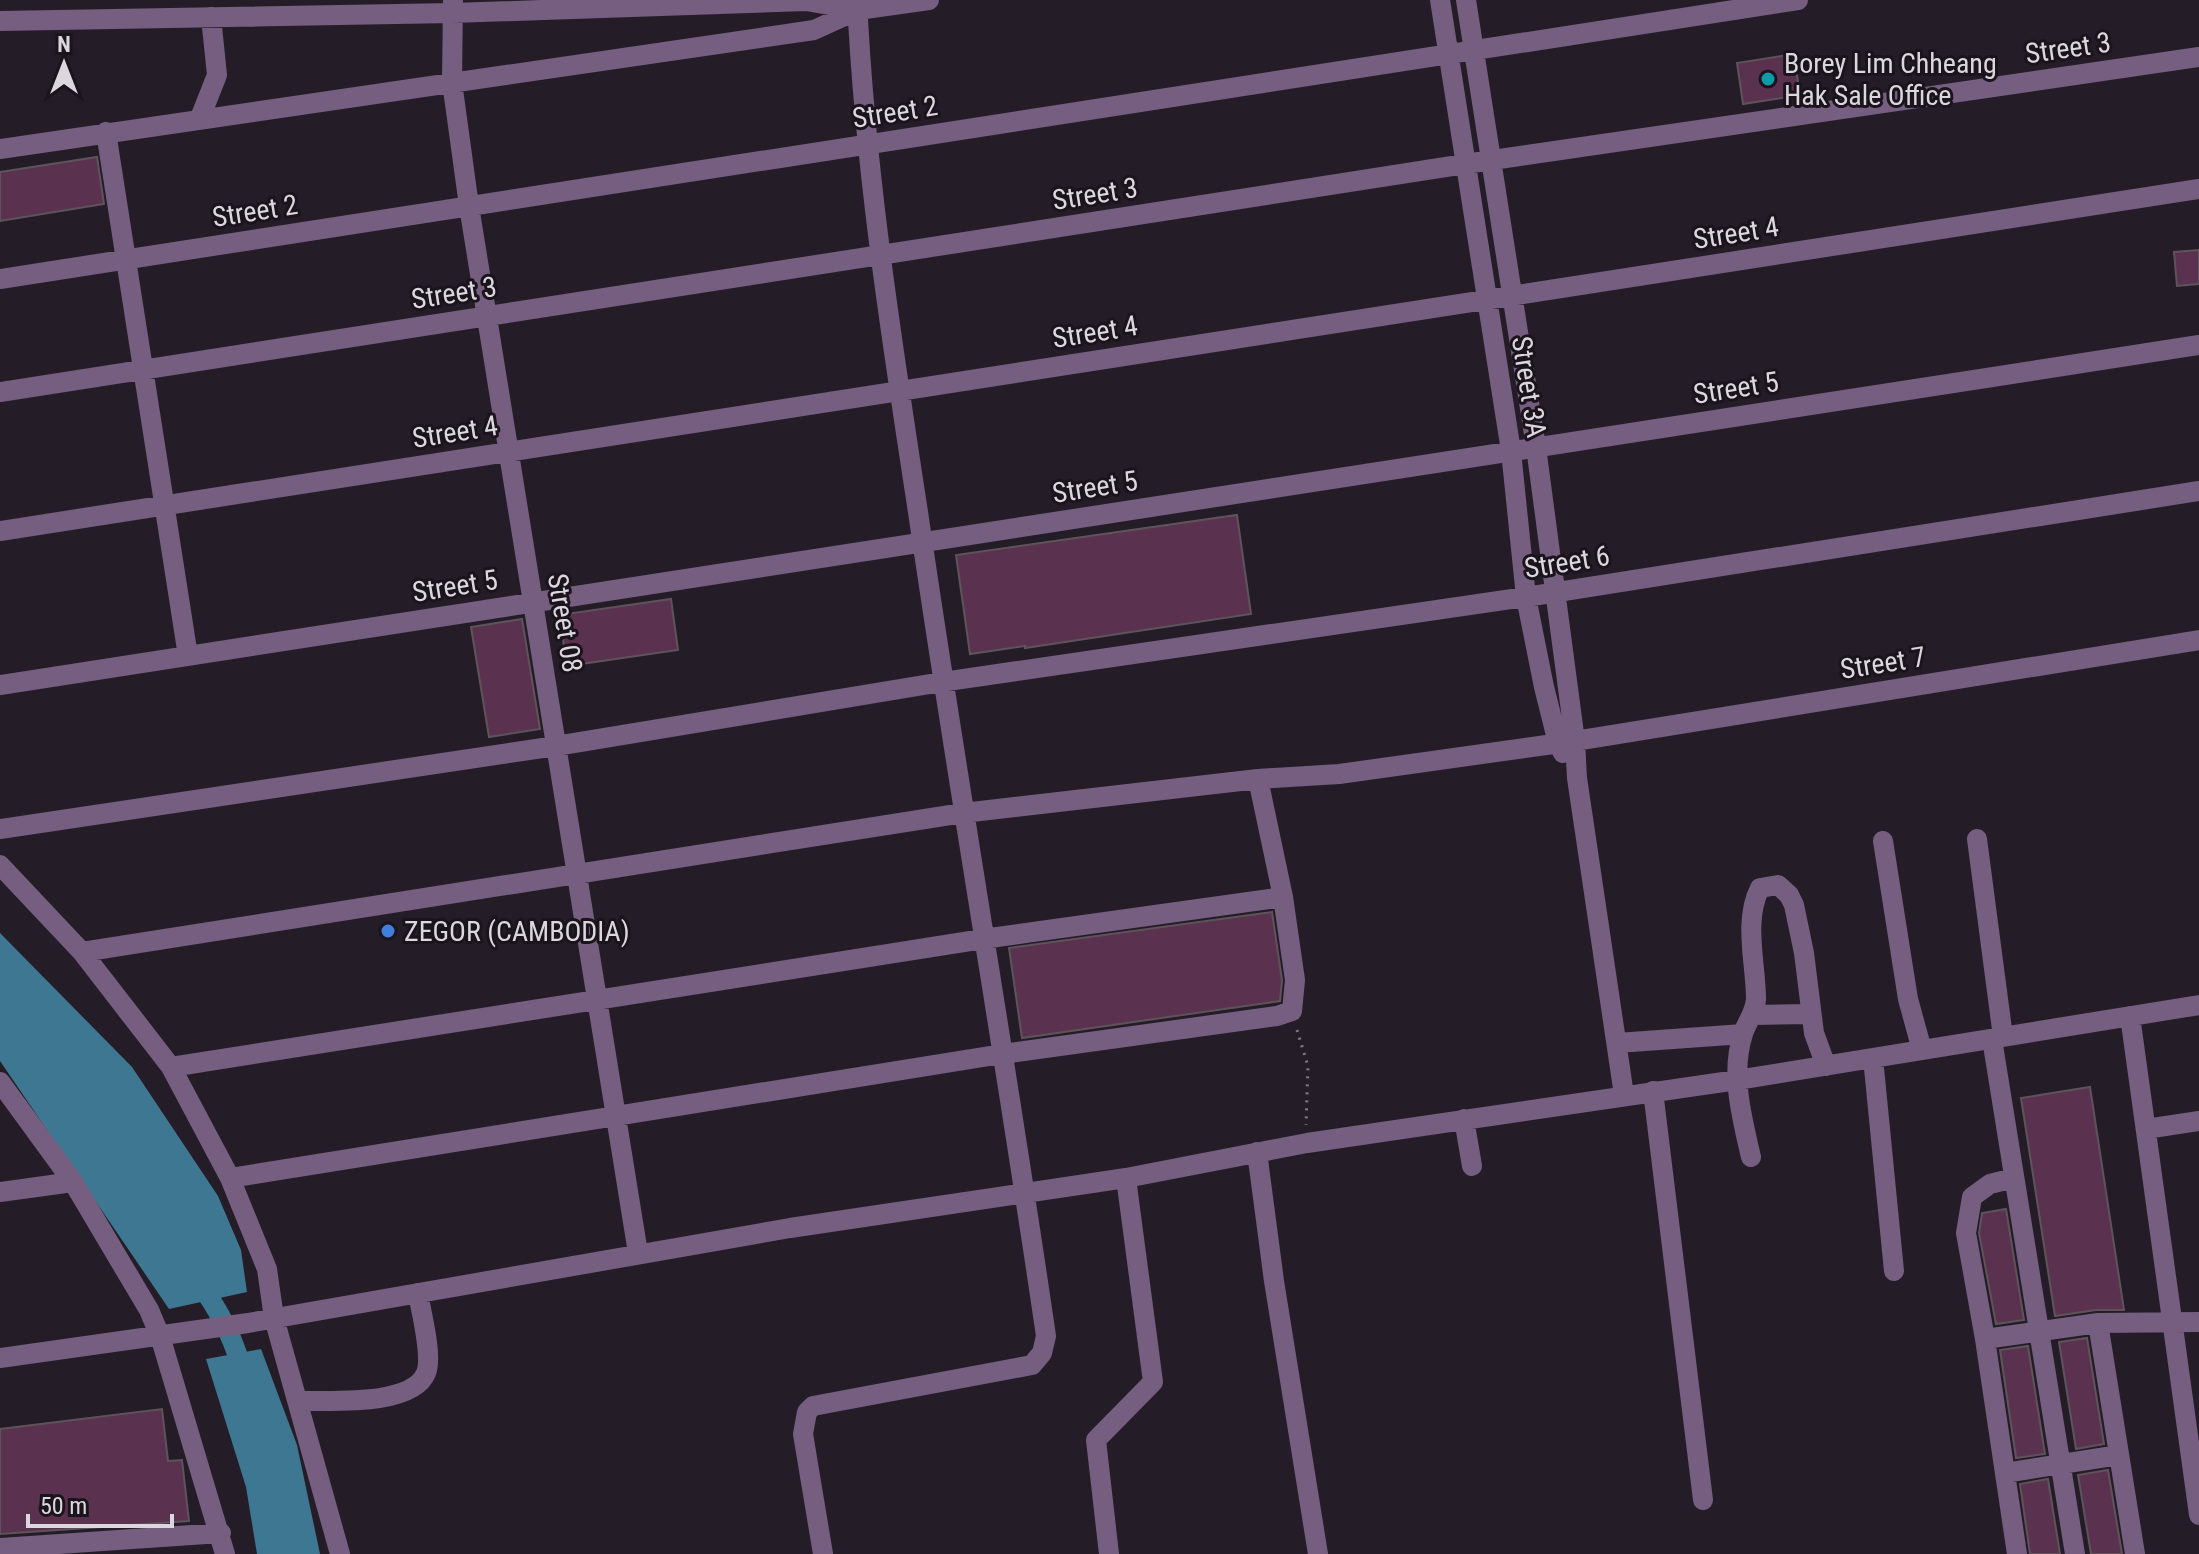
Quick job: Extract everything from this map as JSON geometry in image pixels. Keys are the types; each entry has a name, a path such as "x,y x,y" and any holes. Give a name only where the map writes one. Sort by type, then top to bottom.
{"street":[{"path":"0,21 211,17 453,6 806,1 858,5 929,0"},
{"name":"Street 3A","path":"1440,0 1511,451 1526,597 1577,778 1624,1095"},
{"name":"Street 3A","path":"1466,0 1536,447 1555,593 1567,742"},
{"name":"Street 2","path":"0,279 1798,0"},
{"path":"0,149 814,30 858,5"},
{"path":"823,1554 803,1434 807,1412 813,1406 1032,1365 1038,1360 1046,1336 942,682 900,391 868,144 858,5"},
{"name":"Street 08","path":"453,6 452,82 469,206 638,1253"},
{"path":"200,118 217,75 211,17"},
{"name":"Street 3","path":"0,392 1465,164 2199,57"},
{"path":"106,132 188,656"},
{"name":"Street 4","path":"0,531 2199,189"},
{"name":"Street 5","path":"0,685 2199,345"},
{"name":"Street 6","path":"0,829 556,746 942,682 1555,593 2199,491"},
{"name":"Street 7","path":"82,952 963,813 1258,779 1339,774 1567,742 2199,640"},
{"path":"230,1178 1002,1054 1277,1016 1292,1011 1295,980 1283,897 1258,779"},
{"path":"1977,839 2014,1178 2075,1554"},
{"path":"1883,841 1908,999 1922,1050"},
{"path":"0,865 82,952 171,1067 230,1178 267,1269 274,1318 340,1554"},
{"path":"1751,1157 1737,1080 1743,1034 1754,1015 1756,1000 1752,922 1755,897 1760,888 1778,885 1794,905 1804,953 1814,1033 1826,1066"},
{"path":"171,1067 983,939 1283,897"},
{"path":"0,1358 248,1323 861,1216 1126,1178 1307,1143 1737,1080 2199,1005"},
{"path":"1754,1015 1811,1014"},
{"path":"2130,1016 2199,1515"},
{"path":"1617,1043 1743,1034"},
{"path":"1873,1058 1894,1271"},
{"path":"0,1082 73,1182 149,1310 160,1336 225,1554"},
{"path":"1653,1091 1703,1500"},
{"path":"1464,1119 1472,1166"},
{"path":"2146,1129 2199,1121"},
{"path":"1257,1152 1274,1281 1318,1554"},
{"path":"1109,1554 1096,1440 1153,1382 1126,1178"},
{"path":"2014,1178 1990,1184 1972,1197 1966,1233 2017,1554"},
{"path":"0,1192 73,1182"},
{"path":"297,1401 387,1398 414,1389 427,1372 428,1354 418,1293"},
{"path":"1985,1339 2098,1323 2199,1322"},
{"path":"2098,1323 2135,1554"},
{"path":"2005,1473 2119,1455"},
{"path":"0,1548 221,1533"}],"path":[{"path":"1292,1011 1308,1066 1307,1143"}],"water":[{"path":"0,933 132,1067 218,1196 241,1250 247,1292 169,1309 0,1061"},
{"path":"261,1349 297,1445 320,1554 257,1554 246,1487 206,1359"}],"building":[{"name":"Borey Lim Chheang Hak Sale Office","path":"1794,54 1800,95 1743,104 1737,63"},
{"path":"97,157 104,204 0,221 0,172"},
{"path":"2199,250 2199,284 2177,286 2174,252"},
{"path":"1237,515 1251,614 970,654 956,555"},
{"path":"671,599 678,650 567,666 559,615"},
{"path":"522,619 540,729 489,737 471,627"},
{"path":"1272,912 1282,980 1280,1001 1022,1038 1009,948"},
{"path":"2090,1087 2124,1310 2096,1310 2055,1316 2021,1098"},
{"path":"2006,1209 2024,1320 1996,1324 1979,1233 1982,1213"},
{"path":"2087,1338 2104,1444 2076,1449 2059,1342"},
{"path":"2028,1346 2045,1454 2016,1458 2000,1350"},
{"path":"162,1409 168,1461 182,1460 189,1521 0,1534 0,1429"},
{"path":"2108,1470 2122,1554 2091,1554 2078,1475"},
{"path":"2048,1479 2060,1554 2030,1554 2020,1484"}],"waterway":[{"path":"196,1279 226,1326 244,1379"}],"place":[{"name":"Borey Lim Chheang Hak Sale Office","path":"1768,79"},
{"name":"ZEGOR (CAMBODIA)","path":"388,931"}]}
